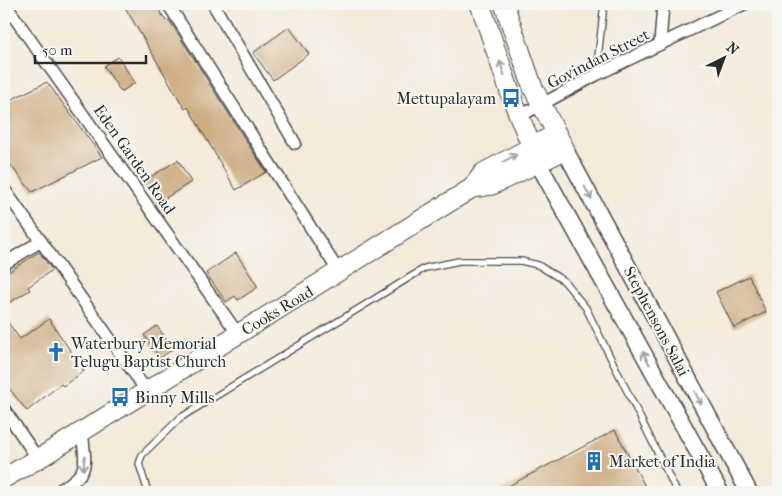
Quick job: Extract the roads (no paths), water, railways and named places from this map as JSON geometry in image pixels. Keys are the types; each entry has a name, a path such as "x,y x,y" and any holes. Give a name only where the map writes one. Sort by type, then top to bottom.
{"main road":[{"path":"480,4 513,101 535,155"},
{"path":"504,4 533,88 560,142"},
{"name":"Cooks Road","path":"4,478 38,459 472,188 484,173 535,155 560,142"},
{"name":"Stephensons Salai","path":"560,142 749,492"},
{"name":"Stephensons Salai","path":"535,155 720,492"}],"street":[{"name":"Eden Garden Road","path":"5,4 238,334"},
{"path":"168,4 339,272"},
{"path":"213,4 295,143"},
{"path":"660,44 663,4"},
{"name":"Govindan Street","path":"520,116 596,75 744,4"},
{"path":"4,189 146,390"},
{"path":"4,264 41,241"},
{"path":"4,409 38,459"},
{"path":"62,491 82,473 85,458 82,431"}],"lane":[{"path":"596,75 604,4"},
{"path":"148,492 139,464 142,455 180,418 425,268 459,261 521,261 538,265 564,281 586,308 677,492"}],"place":[{"name":"Mettupalayam","path":"511,98"},
{"name":"Waterbury Memorial Telugu Baptist Church","path":"56,352"},
{"name":"Binny Mills","path":"120,397"},
{"name":"Market of India","path":"594,461"}]}
